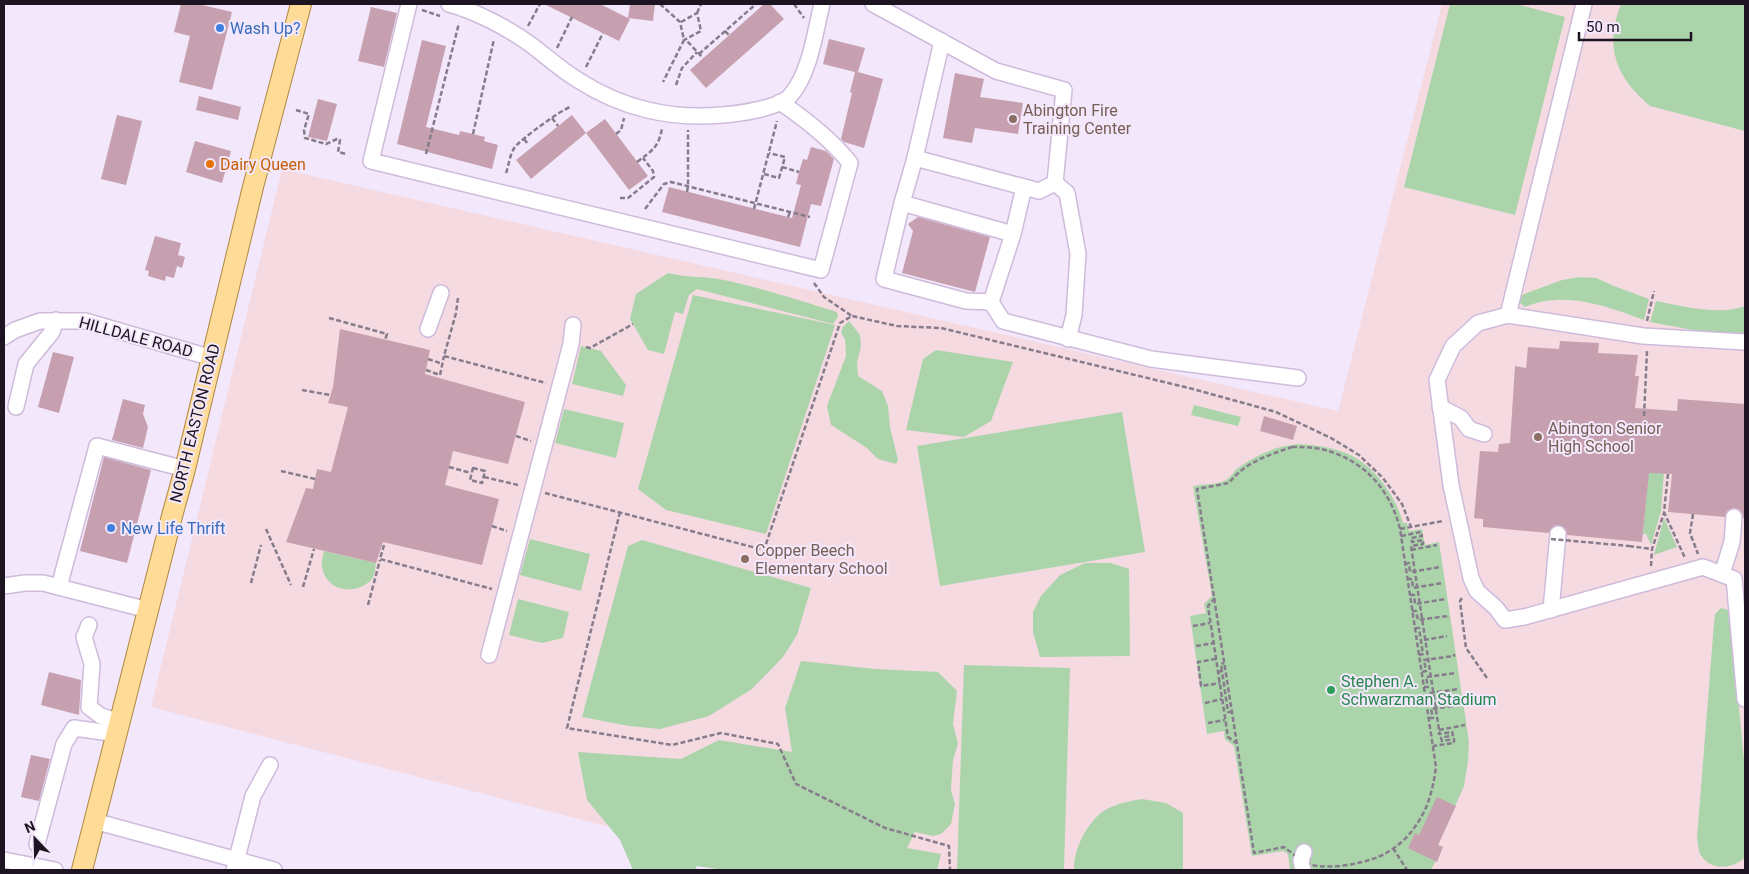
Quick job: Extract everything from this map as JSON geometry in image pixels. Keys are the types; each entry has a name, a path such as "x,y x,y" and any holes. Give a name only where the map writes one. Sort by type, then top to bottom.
{"main road":[{"name":"NORTH EASTON ROAD","path":"82,870 185,469 255,178 301,4"}],"street":[{"path":"447,11 458,6 498,24 528,42 577,80 606,97 654,113 706,117 747,113 790,97 805,72 822,4"},
{"path":"873,4 901,10 946,43 996,70 1064,90 1055,183"},
{"path":"1508,315 1584,4"},
{"path":"412,6 371,161 821,270 850,162 841,151 780,102"},
{"path":"946,43 902,203 884,279 966,301 991,302"},
{"path":"914,158 1039,191 1055,183"},
{"path":"1055,183 1066,193 1078,254 1074,315 1068,339"},
{"path":"1024,187 991,302 1003,321 1151,359 1298,378"},
{"path":"902,203 1012,234"},
{"path":"428,329 441,293"},
{"path":"1745,342 1643,336 1508,315 1478,323 1453,346 1437,380 1451,485 1471,578 1476,591 1496,608 1505,620 1551,610 1703,567 1722,574 1734,579 1745,699"},
{"path":"16,407 26,364 52,332 56,320"},
{"name":"HILLDALE ROAD","path":"4,337 15,330 40,321 85,321 212,358"},
{"path":"489,656 571,344 573,325"},
{"path":"1440,407 1461,418 1469,429 1484,434"},
{"path":"59,587 97,446 185,469"},
{"path":"1722,574 1732,542 1734,517"},
{"path":"1551,610 1555,536"},
{"path":"4,586 43,583 148,610"},
{"path":"89,625 84,637 92,664 89,707 118,728"},
{"path":"37,844 64,744 74,728 118,728"},
{"path":"236,865 253,796 270,765"},
{"path":"94,821 236,865 274,870"},
{"path":"4,860 55,870"}],"path":[{"path":"527,27 540,4"},
{"path":"660,4 680,22 684,40 703,58"},
{"path":"680,22 697,13 702,4"},
{"path":"676,85 685,63 756,4"},
{"path":"794,4 805,19"},
{"path":"412,6 447,11"},
{"path":"663,82 684,40 701,31 697,13"},
{"path":"557,48 572,17"},
{"path":"426,154 460,23 452,20"},
{"path":"725,31 729,35"},
{"path":"585,68 603,33"},
{"path":"486,35 500,42"},
{"path":"473,134 494,39"},
{"path":"506,173 515,146 564,109 570,107"},
{"path":"296,110 309,114 304,130 305,138 326,144 337,139 340,140 338,152 346,154"},
{"path":"616,134 620,130 624,117"},
{"path":"552,118 558,126"},
{"path":"754,209 777,120"},
{"path":"637,162 654,149 660,138 662,127"},
{"path":"686,192 688,186 688,130"},
{"path":"524,139 528,144"},
{"path":"764,174 780,178 785,157 769,153"},
{"path":"620,198 628,198 654,178 653,172 643,158"},
{"path":"782,168 799,172"},
{"path":"645,209 664,184 671,182 810,217"},
{"path":"721,200 722,194"},
{"path":"788,217 790,212"},
{"path":"799,264 824,297 852,316 897,326 941,328 1192,389 1276,412 1330,438 1359,455 1383,478 1402,504 1411,527"},
{"path":"1648,321 1654,291"},
{"path":"426,370 440,375 458,298"},
{"path":"484,477 764,550 840,323 852,316"},
{"path":"329,318 387,334 385,340"},
{"path":"581,346 590,348 633,324"},
{"path":"1644,416 1647,351"},
{"path":"444,356 560,386"},
{"path":"428,359 443,364"},
{"path":"302,390 330,395"},
{"path":"1292,447 1314,448 1334,453 1352,461 1369,473 1383,489 1396,512 1401,536 1436,767 1432,790 1426,808 1415,828 1406,838 1380,856 1371,859 1336,866 1320,866 1307,864 1284,847 1254,853 1197,489 1229,483 1246,466 1266,456 1292,447"},
{"path":"449,467 472,474"},
{"path":"473,468 485,471 482,483 470,480 472,474 473,468"},
{"path":"281,471 315,479"},
{"path":"1652,554 1664,512 1668,474"},
{"path":"620,512 567,728 672,745 721,734 778,744 796,784 885,828 950,846 950,870"},
{"path":"1664,512 1679,546"},
{"path":"1693,514 1690,533 1694,542"},
{"path":"1400,529 1444,521"},
{"path":"266,529 291,585"},
{"path":"1401,536 1421,532 1422,536 1411,538 1412,542 1423,540 1423,544 1411,546 1422,620 1423,654 1419,655"},
{"path":"1555,536 1652,549"},
{"path":"368,605 384,545"},
{"path":"1411,550 1437,545"},
{"path":"250,583 261,546"},
{"path":"303,587 314,549"},
{"path":"380,559 506,592"},
{"path":"1405,564 1409,563 1410,572 1440,567"},
{"path":"1407,579 1412,579 1413,588 1442,583"},
{"path":"1410,596 1414,595 1415,604 1445,599"},
{"path":"1215,598 1208,606 1210,623 1228,712 1232,712"},
{"path":"1462,598 1460,601 1466,648 1487,678"},
{"path":"1412,611 1416,611 1418,620 1448,616 1448,618"},
{"path":"1193,626 1210,623"},
{"path":"1415,628 1419,628 1428,659 1439,734 1452,732 1453,736 1441,738 1442,741 1454,739 1454,743 1433,746"},
{"path":"1423,640 1447,636"},
{"path":"1196,646 1214,643"},
{"path":"1422,672 1426,671 1424,660 1454,656 1454,654"},
{"path":"1216,659 1198,662 1202,686 1220,683"},
{"path":"1224,663 1221,664 1220,683 1225,720 1228,737 1237,743"},
{"path":"1424,688 1428,687 1426,677 1456,673"},
{"path":"1426,704 1431,703 1429,693 1459,689"},
{"path":"1205,703 1222,699"},
{"path":"1429,718 1433,718 1431,709 1461,704"},
{"path":"1208,723 1225,720"},
{"path":"1439,730 1465,725"},
{"path":"1393,848 1407,870"}],"shaded area":[{"name":"Copper Beech Elementary School","path":"1442,4 1745,4 1745,870 774,870 151,707 282,169 1338,411"}],"green space":[{"path":"1450,4 1516,4 1565,17 1515,215 1404,187"},
{"path":"1621,4 1745,4 1745,131 1650,106 1638,95 1621,73 1616,61 1614,34"},
{"path":"668,273 721,279 742,284 837,312 838,317 833,324 697,289 689,295 683,314 675,312 664,354 648,350 630,319 636,294"},
{"path":"1580,277 1596,278 1649,299 1644,320 1600,305 1585,302 1555,300 1525,307 1519,302 1519,297 1524,294 1562,280"},
{"path":"693,295 835,325 766,534 666,510 638,489"},
{"path":"1656,301 1712,310 1735,309 1745,306 1745,336 1704,332 1650,322"},
{"path":"849,321 860,335 861,347 857,362 858,376 882,391 888,406 890,427 898,460 896,464 878,459 867,448 831,425 827,406 846,356 845,339 841,333 843,327"},
{"path":"581,346 601,351 626,385 623,396 572,384"},
{"path":"936,350 1013,362 991,421 964,437 906,430 923,359"},
{"path":"1194,405 1241,417 1238,426 1191,415"},
{"path":"564,409 624,423 616,458 555,443"},
{"path":"1122,412 1145,552 940,586 917,446"},
{"name":"Stephen A. Schwarzman Stadium","path":"1299,444 1336,449 1356,458 1372,470 1385,486 1396,505 1403,523 1407,523 1409,531 1422,529 1425,545 1439,542 1469,742 1464,786 1438,845 1443,847 1431,870 1290,870 1288,854 1283,851 1252,856 1234,746 1225,739 1224,731 1207,734 1190,616 1206,613 1204,604 1212,596 1193,486 1221,482 1228,479 1238,468 1260,455 1282,447"},
{"path":"1650,457 1665,459 1661,511 1651,545 1646,534 1643,534"},
{"path":"1664,518 1677,547 1654,555"},
{"path":"530,539 590,554 581,591 520,575"},
{"path":"642,540 811,588 797,635 783,657 752,689 709,716 660,729 629,726 582,717 628,546"},
{"path":"324,551 376,563 372,579 358,588 351,589 343,589 329,582 322,565"},
{"path":"1085,563 1111,563 1129,569 1130,656 1040,657 1033,632 1033,612 1041,596 1060,575"},
{"path":"518,599 569,612 563,638 542,643 509,635"},
{"path":"1721,608 1728,610 1730,614 1745,770 1745,857 1734,864 1722,867 1715,866 1704,860 1699,852 1697,838 1714,623 1715,614"},
{"path":"801,661 875,669 938,672 957,691 953,724 958,744 953,760 951,790 955,804 951,824 941,834 933,836 915,832 907,848 941,854 937,870 724,870 697,866 695,870 633,870 620,840 587,800 578,752 681,759 719,740 792,752 785,708"},
{"path":"964,665 1070,668 1064,870 957,870"},
{"path":"1142,799 1166,803 1183,813 1183,870 1074,870 1078,846 1096,817 1111,807"}],"building":[{"path":"181,4 198,4 232,12 212,90 179,82 190,36 174,32"},
{"path":"544,4 600,4 630,19 619,41"},
{"path":"630,4 655,4 653,21 628,18"},
{"path":"764,4 770,4 784,19 706,88 690,70"},
{"path":"371,7 397,13 384,67 358,61"},
{"path":"829,39 865,48 858,72 883,79 864,148 844,142 841,139 855,72 823,64"},
{"path":"422,40 446,46 426,127 459,135 460,131 485,137 484,141 498,145 492,169 397,144"},
{"path":"955,73 984,79 980,97 1023,103 1018,134 975,128 972,143 943,138"},
{"path":"199,96 241,107 238,120 196,110"},
{"path":"318,99 337,104 327,141 308,137"},
{"path":"117,115 142,121 126,185 101,179"},
{"path":"572,115 586,133 531,179 516,160"},
{"path":"605,119 648,176 629,190 586,133"},
{"path":"195,141 231,151 222,183 186,172"},
{"path":"811,147 826,151 834,159 821,206 811,204 800,247 662,212 669,187 792,218 801,185 796,184 799,172 803,159 807,160"},
{"path":"918,217 990,237 975,292 902,273 913,231 908,224"},
{"path":"155,236 181,243 178,255 185,257 182,268 177,266 174,278 166,276 165,281 148,276 149,271 145,270"},
{"path":"340,329 430,350 425,374 525,402 508,464 453,451 445,485 499,499 482,565 383,542 376,563 286,542 306,488 313,489 317,469 331,472 348,407 328,403 333,387"},
{"name":"Abington Senior High School","path":"1560,341 1599,343 1598,353 1638,355 1635,376 1639,376 1635,408 1677,411 1678,399 1745,404 1745,518 1743,518 1740,510 1734,508 1727,511 1725,517 1668,512 1672,474 1649,473 1642,542 1567,535 1566,530 1559,525 1554,526 1549,533 1483,527 1483,519 1474,518 1480,451 1498,452 1499,444 1510,443 1515,366 1526,368 1528,347 1559,349"},
{"path":"53,352 74,357 59,413 38,407"},
{"path":"123,399 145,405 143,414 148,427 143,448 112,440"},
{"path":"1264,416 1297,426 1293,440 1260,431"},
{"name":"New Life Thrift","path":"104,457 151,470 127,563 80,551"},
{"path":"49,672 81,680 79,715 41,705"},
{"path":"31,755 50,759 39,801 21,797"},
{"path":"1437,797 1456,806 1438,845 1443,847 1437,862 1408,848 1415,833 1419,835"}],"place":[{"name":"Wash Up?","path":"220,28"},
{"name":"Abington Fire Training Center","path":"1013,119"},
{"name":"Dairy Queen","path":"210,164"},
{"name":"Abington Senior High School","path":"1538,437"},
{"name":"New Life Thrift","path":"111,528"},
{"name":"Copper Beech Elementary School","path":"745,559"},
{"name":"Stephen A. Schwarzman Stadium","path":"1331,690"}]}
